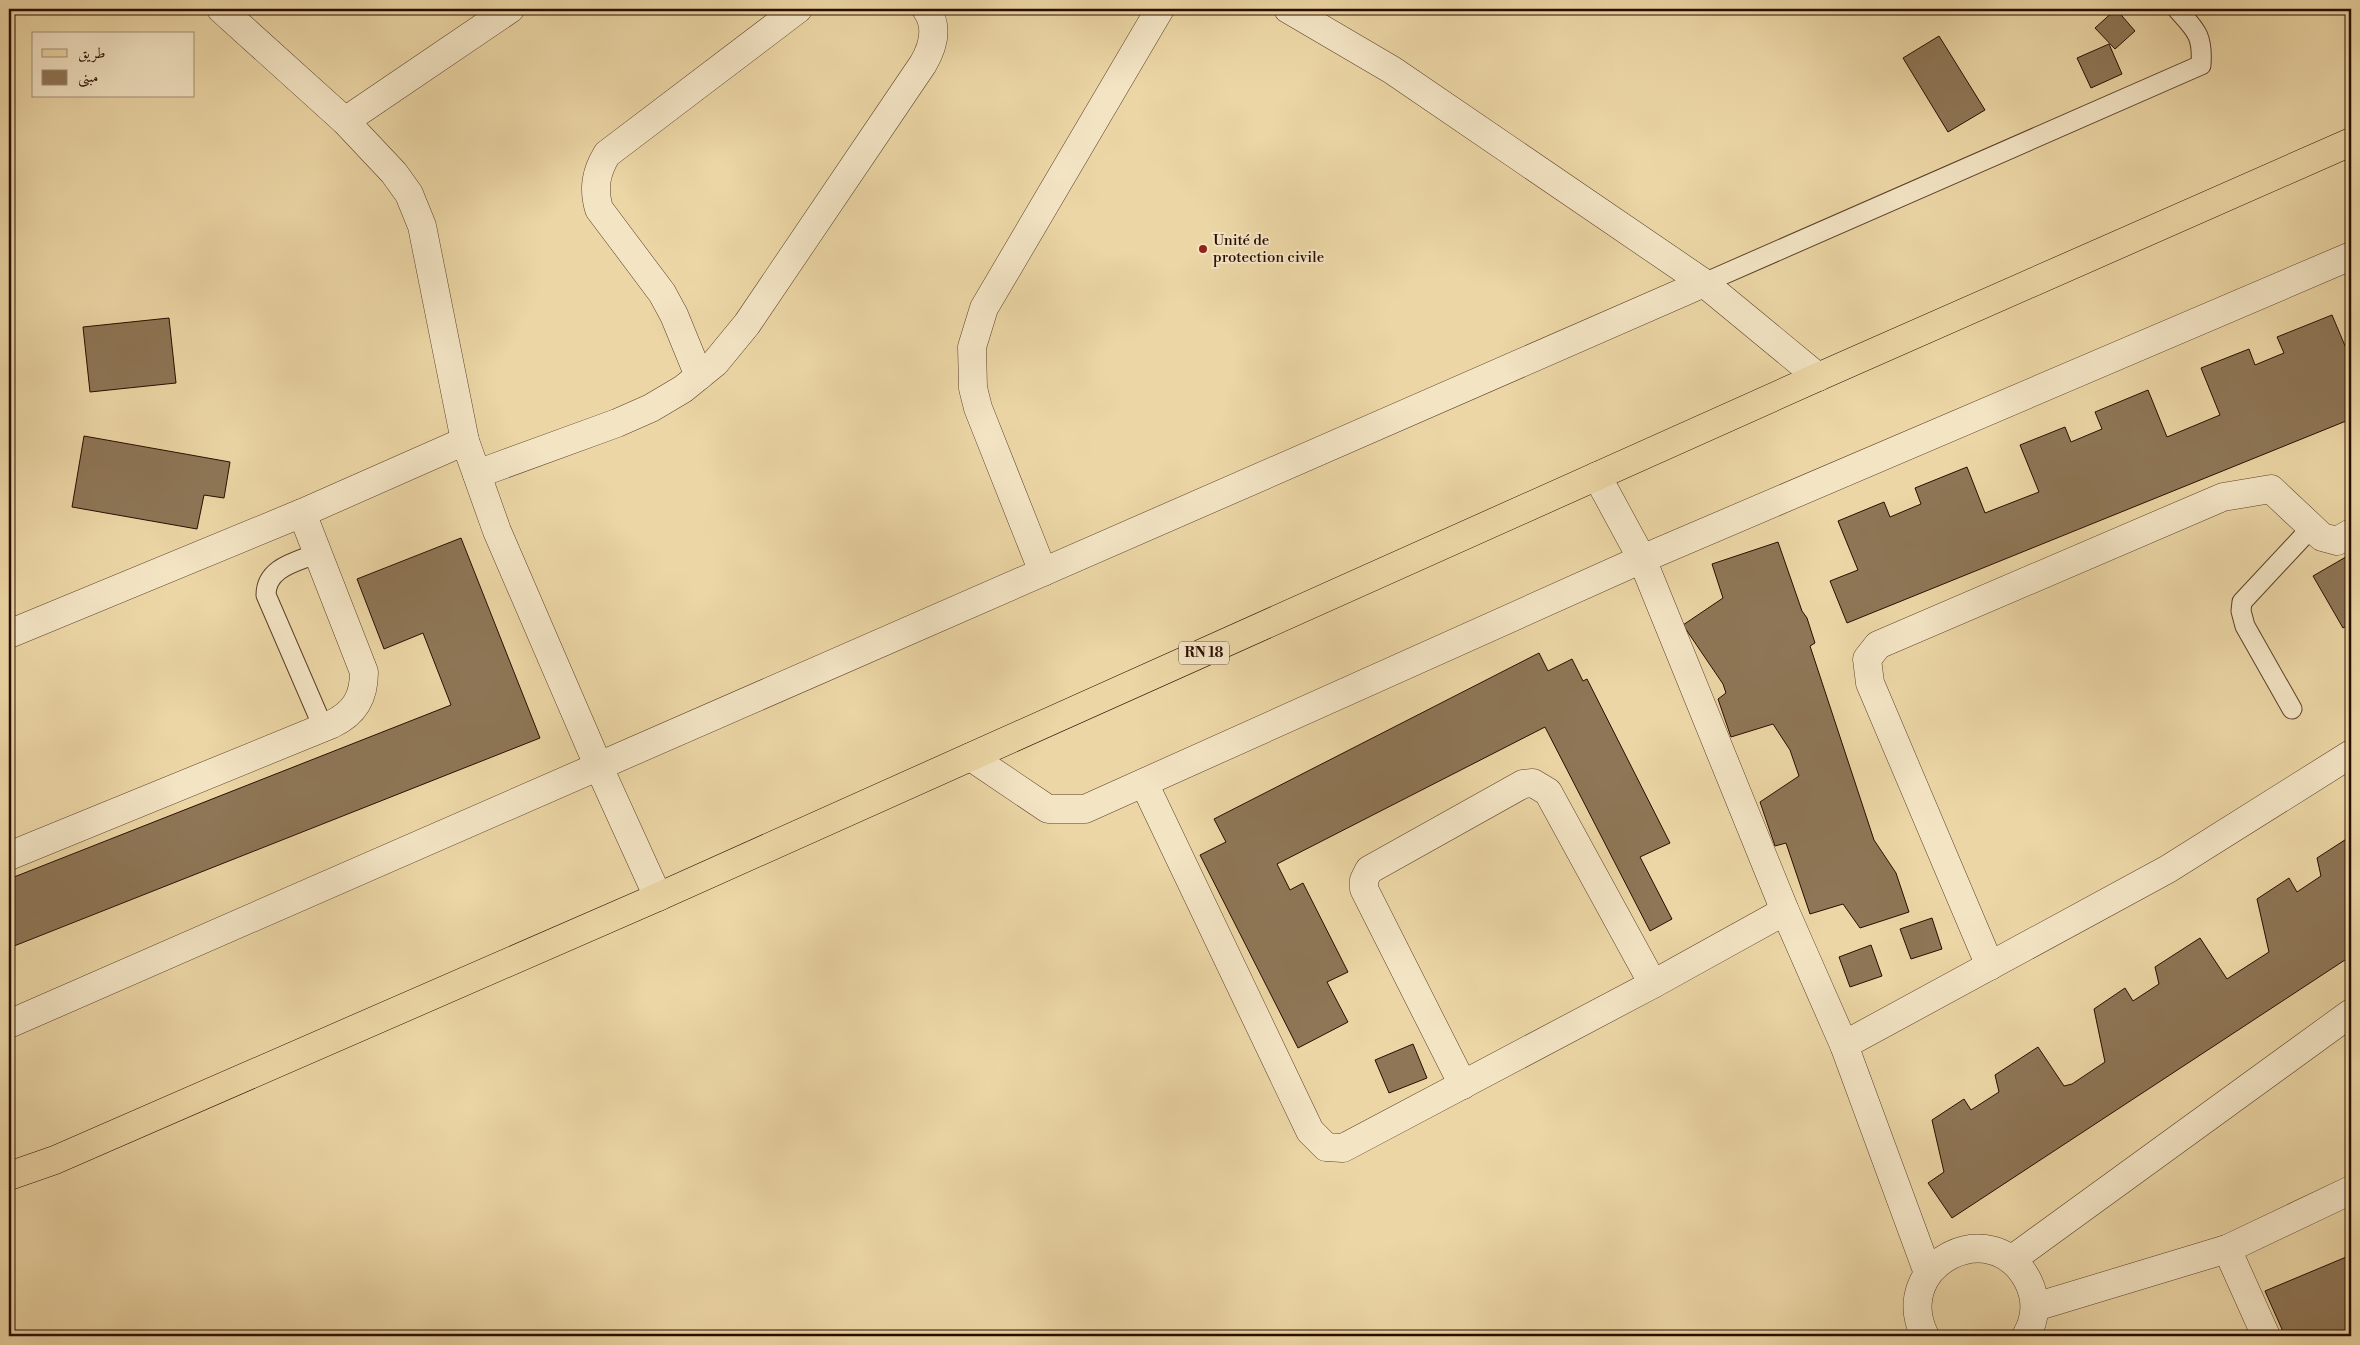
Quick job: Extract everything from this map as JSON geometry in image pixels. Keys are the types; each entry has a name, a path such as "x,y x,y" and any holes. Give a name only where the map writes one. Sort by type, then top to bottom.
{"main road":[{"name":"RN 18","path":"9,1176 55,1160 658,897 1818,377 2351,142"},
{"name":"RN 18","path":"9,1188 55,1160"}],"street":[{"path":"221,9 345,121 394,173 409,194 422,226 465,441 497,531 598,765 658,897"},
{"path":"345,121 510,9"},
{"path":"699,376 674,315 662,293 599,209 595,194 595,180 607,154 798,9"},
{"path":"477,474 617,423 651,408 683,389 715,363 747,324 932,50 934,32 931,15 926,9"},
{"path":"1043,572 978,408 971,368 972,347 984,308 1160,9"},
{"path":"1288,9 1392,70 1704,283 1818,377"},
{"path":"971,757 1048,809 1085,809 1642,559 2351,256"},
{"path":"9,1024 1704,283"},
{"path":"11,628 302,513 465,441"},
{"path":"1597,476 1642,559 1786,911 1844,1045 1928,1272"},
{"path":"1990,966 1870,683 1868,659 1878,645 2223,497 2271,489 2322,537 2337,541 2351,533"},
{"path":"9,856 323,727 344,718 354,709 361,698 364,672 302,513"},
{"path":"1844,1045 2168,868 2351,754"},
{"path":"1144,782 1310,1132 1326,1147 1343,1148 1653,984 1786,911"},
{"path":"1463,1085 1364,889 1364,880 1369,870 1523,784 1533,783 1548,792 1653,984"},
{"path":"2011,1260 2351,1013"},
{"path":"2035,1307 2227,1249 2351,1190"},
{"path":"1925,1336 1920,1325 1917,1307 1920,1289 1928,1272 1941,1260 1957,1251 1976,1248 1994,1251 2011,1260 2023,1272 2032,1289 2035,1307 2032,1326 2026,1336"},
{"path":"2227,1249 2266,1336"}],"lane":[{"path":"1704,283 2201,65 2203,46 2194,27 2177,9"},
{"path":"2292,709 2245,626 2241,611 2242,602 2311,528"},
{"path":"318,553 275,572 269,578 266,595 323,727"}],"building":[{"path":"2116,9 2135,31 2115,49 2095,28"},
{"path":"1939,36 1985,110 1948,132 1903,58"},
{"path":"2109,44 2122,74 2091,88 2077,58"},
{"path":"2332,315 2351,360 2351,419 1847,623 1830,581 1858,570 1838,521 1884,502 1890,517 1921,504 1915,488 1967,467 1985,513 2039,492 2020,445 2065,427 2071,442 2102,429 2095,412 2148,390 2167,437 2220,415 2201,368 2249,349 2255,365 2284,353 2277,337"},
{"path":"169,318 176,383 90,392 83,327"},
{"path":"84,436 230,462 224,498 204,495 197,529 72,507"},
{"path":"461,538 540,738 9,948 9,879 451,705 423,633 384,649 357,579"},
{"path":"1778,542 1802,611 1807,618 1815,643 1810,646 1874,840 1896,873 1909,912 1860,928 1843,904 1810,914 1786,843 1775,846 1760,802 1799,776 1790,750 1773,724 1731,737 1718,699 1726,693 1723,684 1683,625 1723,598 1712,564"},
{"path":"2351,554 2351,623 2343,628 2313,576"},
{"path":"1539,653 1548,671 1572,659 1583,681 1587,679 1670,843 1640,857 1672,919 1650,931 1545,727 1277,864 1290,890 1303,883 1348,972 1327,982 1348,1022 1298,1048 1200,855 1226,842 1214,819"},
{"path":"2351,836 2351,956 1952,1218 1928,1183 1944,1172 1932,1120 1964,1099 1971,1110 1999,1092 1995,1075 2038,1047 2064,1086 2072,1084 2105,1062 2094,1009 2125,988 2133,1001 2159,984 2155,967 2200,938 2227,979 2269,952 2257,899 2289,878 2297,892 2321,876 2317,858"},
{"path":"1932,918 1942,949 1911,959 1900,929"},
{"path":"1871,945 1882,976 1850,987 1839,957"},
{"path":"1413,1044 1427,1078 1389,1093 1375,1060"},
{"path":"2351,1255 2351,1336 2285,1336 2265,1291"}],"place":[{"name":"Unité de protection civile","path":"1203,249"}]}
